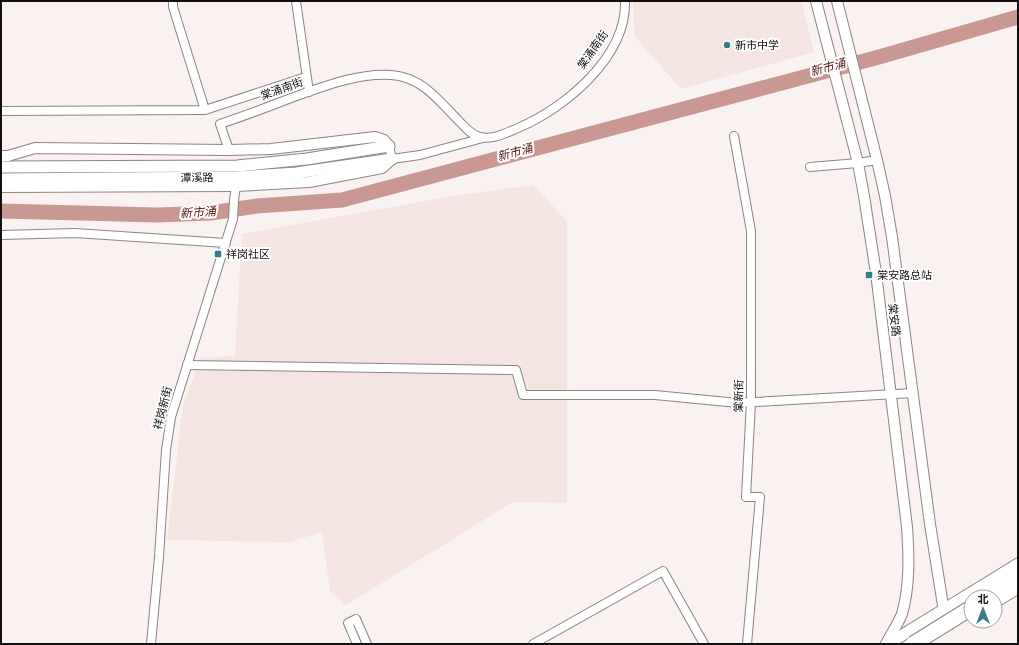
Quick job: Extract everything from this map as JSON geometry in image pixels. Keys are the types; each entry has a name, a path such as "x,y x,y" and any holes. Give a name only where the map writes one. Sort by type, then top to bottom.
{"highway":[{"path":"1001,589 1018,578"},
{"path":"913,644 963,613"}],"main road":[{"name":"潭溪路","path":"1,167 238,166 307,160 389,146"},
{"name":"潭溪路","path":"1,179 237,177 296,173 392,159"},
{"path":"888,644 1018,564"},
{"path":"1003,597 1018,588"},
{"path":"927,644 963,622"}],"street":[{"path":"173,1 173,7 205,110"},
{"path":"296,1 309,92"},
{"name":"棠涌南街","path":"229,150 220,124 309,92 337,83 368,76 390,75 410,79 429,91 472,134 486,138 500,135 532,121 555,108 580,87 598,67 615,40 624,22 625,1"},
{"name":"棠安路","path":"816,1 858,163 874,261 907,527 909,557 907,587 903,609 888,644"},
{"name":"棠安路","path":"837,1 885,196 892,237 930,524 947,631"},
{"path":"1,110 205,110 306,77"},
{"name":"棠新街","path":"734,136 751,231 751,402 746,497 760,497 747,644"},
{"path":"1,156 8,156 35,148 271,149 375,137 384,140 389,146 392,159"},
{"path":"1,187 236,186 309,182 382,168 392,159 420,155 486,138"},
{"path":"810,166 858,163 877,160"},
{"name":"祥岗新街","path":"151,644 167,443 171,417 233,219 236,186"},
{"path":"1,235 75,233 226,243"},
{"path":"187,365 516,370 523,395 655,396 738,403 913,393"},
{"path":"533,644 663,571 704,644"},
{"path":"357,644 348,623 356,619 367,644"}],"shaded area":[{"name":"新市中学","path":"633,1 801,1 814,52 681,89 635,37"},
{"path":"533,185 567,221 567,503 513,502 346,605 330,591 322,532 290,542 167,540 183,405 201,358 235,356 242,234 453,196"}],"waterway":[{"name":"新市涌","path":"1,211 157,215 211,213 257,206 342,200 879,57 1018,17"}],"place":[{"name":"新市中学","path":"727,45"},
{"name":"祥岗社区","path":"218,254"},
{"name":"棠安路总站","path":"869,275"}]}
